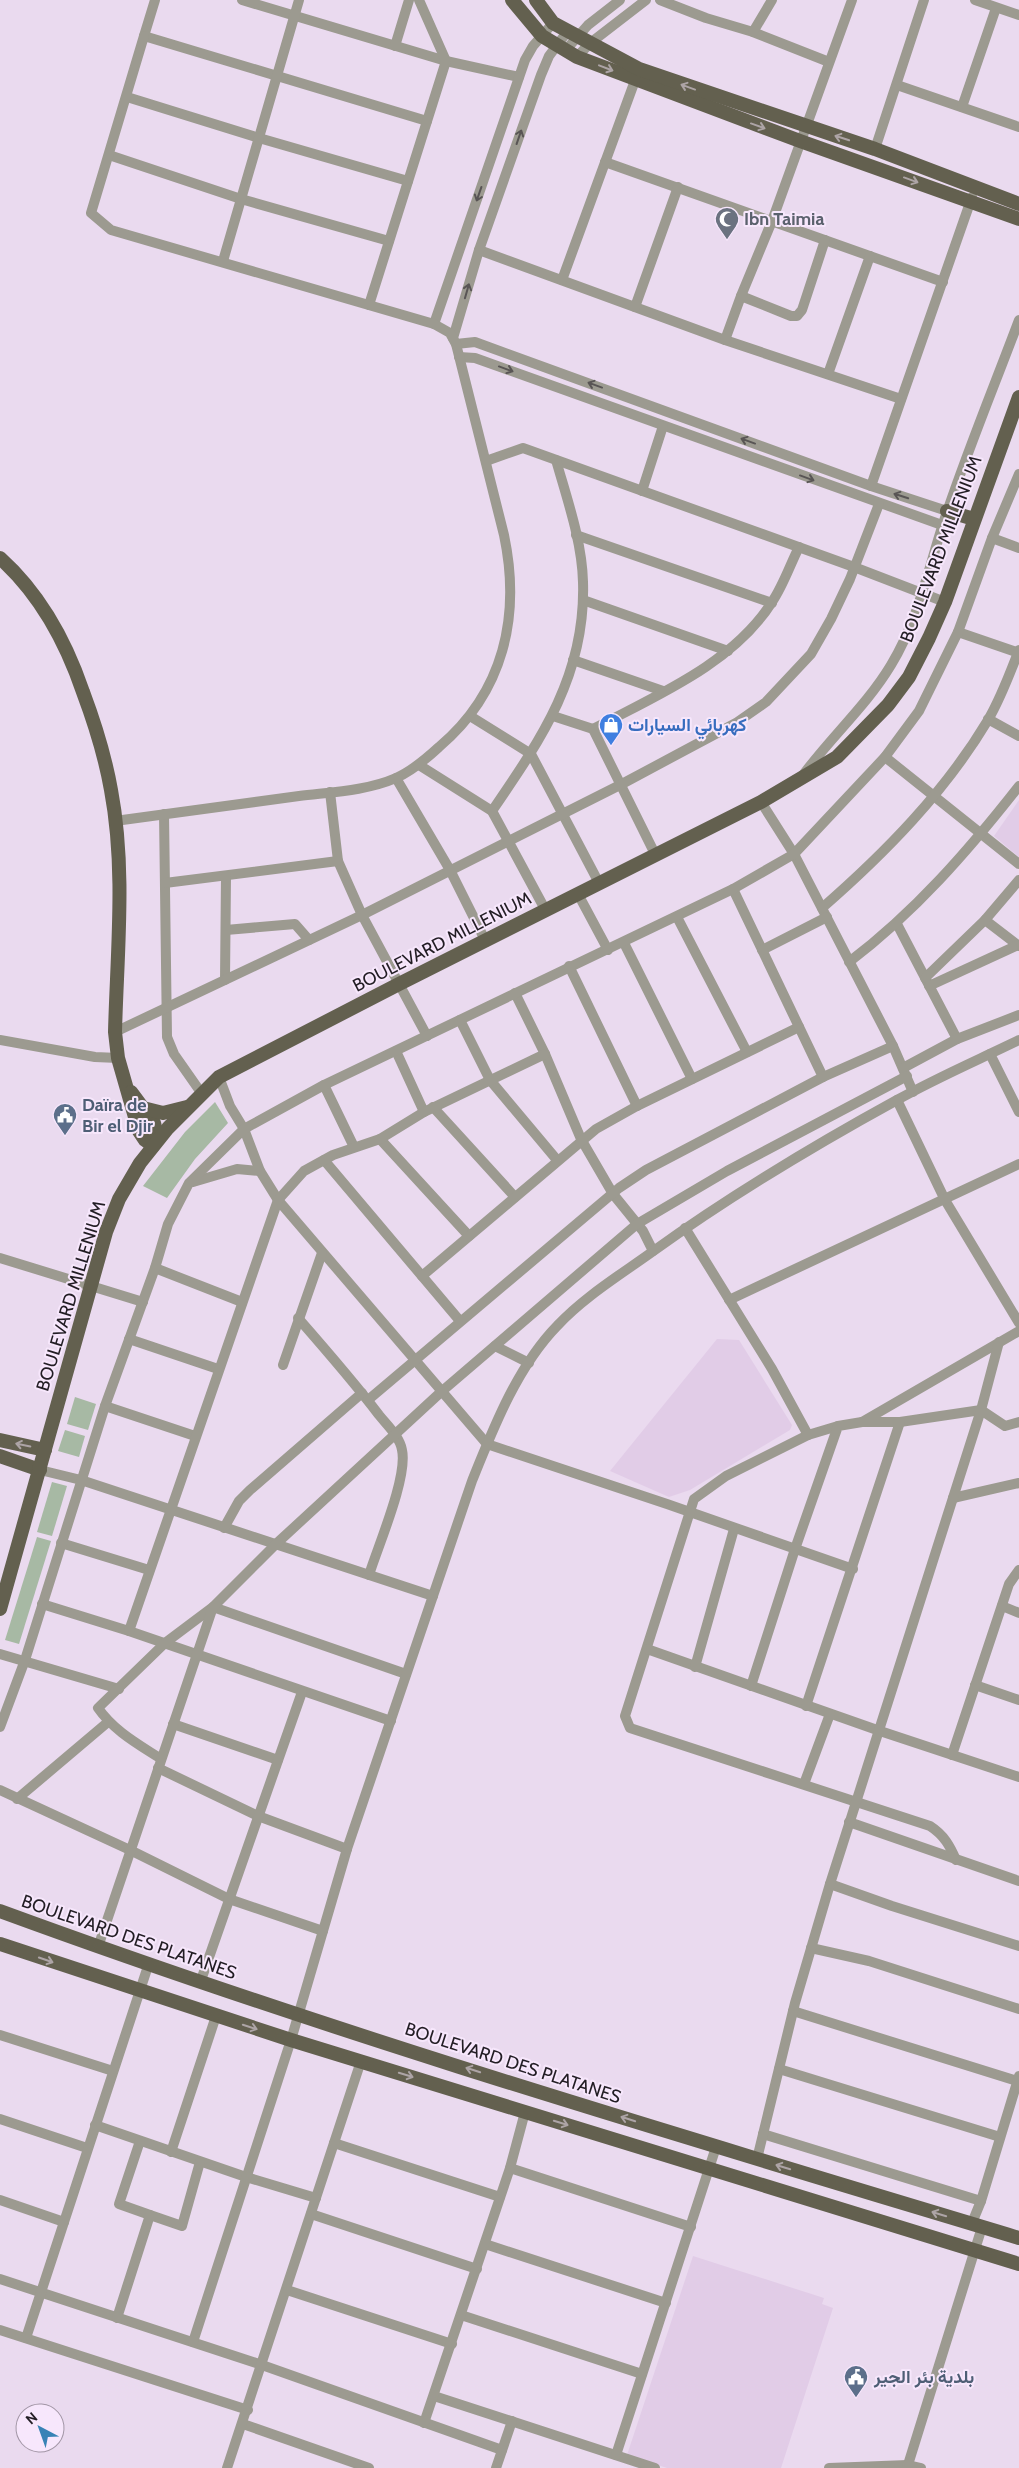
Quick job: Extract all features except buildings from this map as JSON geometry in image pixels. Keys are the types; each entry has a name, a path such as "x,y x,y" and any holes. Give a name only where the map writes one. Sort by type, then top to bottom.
{"main road":[{"path":"512,0 542,36 566,51 874,149 1019,204"},
{"path":"536,0 553,23 637,74 800,141 1019,219"},
{"name":"BOULEVARD MILLENIUM","path":"0,1609 90,1286 112,1216 140,1163 156,1142 219,1077 761,802 798,782 837,757 888,705 909,677 944,602 1019,396"},
{"path":"947,510 974,519"},
{"path":"0,558 25,584 61,638 75,668 104,756 115,822 118,860 115,1032 118,1058 127,1088 138,1110 141,1135 156,1142"},
{"path":"138,1110 163,1113 180,1110 190,1105"},
{"path":"138,1110 136,1141 140,1163"},
{"path":"0,1440 45,1450"},
{"path":"0,1456 40,1470"},
{"name":"BOULEVARD DES PLATANES","path":"0,1911 148,1966 299,2015 716,2147 1019,2238"},
{"path":"0,1944 291,2040 1019,2264"}],"street":[{"path":"115,822 330,792 396,778 418,765 446,742 470,716 486,690 497,666 506,636 512,594 509,558 486,461 454,341 445,330 434,324 111,230 91,213 155,0"},
{"path":"242,0 446,61 519,77"},
{"path":"223,262 299,0"},
{"path":"395,46 409,0"},
{"path":"369,305 446,61 419,0"},
{"path":"454,341 479,250 541,75 566,51 572,34 620,0"},
{"path":"566,51 590,44 646,0"},
{"path":"660,0 706,18 753,32 829,62"},
{"path":"753,32 772,0"},
{"path":"725,340 740,296 772,221 852,0"},
{"path":"874,149 924,0"},
{"path":"975,0 1019,15"},
{"path":"962,107 996,8"},
{"path":"434,324 519,77 529,52 553,23"},
{"path":"144,36 427,121"},
{"path":"562,280 637,74"},
{"path":"897,85 1019,127"},
{"path":"127,97 408,181"},
{"path":"109,155 241,199 389,241"},
{"path":"605,162 943,282"},
{"path":"635,307 678,187"},
{"path":"871,486 975,187"},
{"path":"740,296 791,316 796,316 802,310 825,240"},
{"path":"479,250 725,340 901,399"},
{"path":"828,374 870,256"},
{"path":"798,782 871,695 891,665 905,639 923,594 947,510 1019,320"},
{"path":"454,341 475,342 871,486 947,510"},
{"path":"459,357 475,358 942,526"},
{"path":"684,434 690,419"},
{"path":"642,491 663,426"},
{"path":"486,461 523,448 854,567 944,602"},
{"path":"492,810 531,754 554,716 570,676 573,660 583,600 583,581 576,534 556,460"},
{"path":"0,1727 25,1660 105,1406 155,1268 168,1224 189,1183 244,1129 324,1085 569,966 608,950 677,917 733,889 794,854 885,756 919,711 958,632 992,538 1019,474"},
{"path":"115,1032 166,1010 362,915 620,785 736,723 766,702 810,654 832,619 879,504"},
{"path":"576,534 772,603"},
{"path":"992,538 1019,548"},
{"path":"554,716 594,729 710,665 728,651 772,603 799,547"},
{"path":"583,600 728,651"},
{"path":"762,950 824,913 934,796 988,719 1019,652 958,632"},
{"path":"573,660 663,691"},
{"path":"470,716 531,754 599,884"},
{"path":"988,719 1019,736"},
{"path":"594,729 656,856"},
{"path":"885,756 1019,864"},
{"path":"418,765 492,810 546,911"},
{"path":"396,778 450,870 486,942"},
{"path":"850,962 916,906 981,834 1019,786"},
{"path":"330,792 338,862 362,915 427,1036"},
{"path":"761,802 794,854 893,1046 913,1092"},
{"path":"164,814 167,1038 174,1054 202,1094"},
{"path":"166,883 338,862"},
{"path":"225,980 226,876"},
{"path":"927,982 985,920 1019,880"},
{"path":"733,889 823,1077"},
{"path":"578,894 608,950"},
{"path":"677,917 747,1052"},
{"path":"985,920 1018,945"},
{"path":"226,930 295,924 309,940"},
{"path":"896,924 956,1039"},
{"path":"624,942 692,1079"},
{"path":"927,982 1018,945"},
{"path":"569,966 637,1106"},
{"path":"515,993 545,1054 581,1139 613,1194 638,1224 653,1251"},
{"path":"347,1849 258,1816 159,1763 108,1722 98,1708 165,1643 213,1607 276,1544 441,1392 638,1224 727,1171 905,1072 956,1039 1019,1014"},
{"path":"460,1020 490,1080 557,1160"},
{"path":"422,1276 581,1139 637,1106 799,1027"},
{"path":"0,1040 118,1058"},
{"path":"193,2342 299,2015 347,1849 390,1720 486,1444 529,1363 556,1327 584,1302 685,1228 783,1165 897,1100 1019,1040"},
{"path":"224,1528 239,1501 250,1490 365,1396 414,1360 613,1194 646,1170 823,1077 893,1046"},
{"path":"396,1051 428,1110 515,1197"},
{"path":"129,1631 169,1510 278,1200 304,1171 324,1160 354,1147 380,1139 428,1110 545,1054"},
{"path":"990,1054 1019,1112"},
{"path":"219,1077 230,1106 244,1129 260,1171 278,1200 486,1444 690,1512 852,1569"},
{"path":"324,1085 354,1147"},
{"path":"897,1100 945,1200 1019,1323"},
{"path":"380,1139 469,1236"},
{"path":"324,1160 460,1321"},
{"path":"729,1300 1019,1164"},
{"path":"189,1183 230,1170 249,1169 260,1171"},
{"path":"685,1228 796,1410 808,1435"},
{"path":"283,1365 322,1253"},
{"path":"0,1258 143,1302"},
{"path":"155,1268 242,1302"},
{"path":"298,1318 365,1396 395,1434 402,1449 403,1464 399,1482 369,1575"},
{"path":"862,1422 1019,1331"},
{"path":"129,1339 218,1369"},
{"path":"757,2159 793,2010 811,1948 856,1800 880,1731 981,1410 999,1342"},
{"path":"495,1346 529,1363"},
{"path":"105,1406 195,1436"},
{"path":"956,1860 949,1844 939,1832 930,1826 856,1800 630,1728 625,1716 648,1649 694,1499 726,1476 808,1435 838,1426 862,1422 900,1422 981,1410 1004,1426 1019,1422"},
{"path":"806,1706 900,1422"},
{"path":"751,1686 795,1549 838,1426"},
{"path":"40,1470 81,1480 433,1596"},
{"path":"953,1498 1019,1483"},
{"path":"694,1667 734,1529"},
{"path":"61,1543 149,1570"},
{"path":"952,1755 1002,1606 1010,1584 1019,1570"},
{"path":"42,1604 129,1631 302,1692 390,1720"},
{"path":"1002,1606 1019,1613"},
{"path":"98,1947 213,1607"},
{"path":"213,1607 406,1674"},
{"path":"648,1649 806,1706 1019,1777"},
{"path":"0,1654 119,1689"},
{"path":"975,1684 1019,1700"},
{"path":"200,1983 302,1692"},
{"path":"804,1784 830,1714"},
{"path":"17,1800 108,1722"},
{"path":"173,1724 278,1760"},
{"path":"0,1790 17,1800 130,1850 229,1899 324,1931"},
{"path":"850,1822 1019,1881"},
{"path":"830,1884 892,1906 1019,1946"},
{"path":"811,1948 868,1961 1019,2009"},
{"path":"26,2338 148,1966"},
{"path":"793,2010 1018,2078 981,2201 975,2251 908,2466"},
{"path":"171,2152 216,2016"},
{"path":"0,2035 113,2071"},
{"path":"227,2468 248,2410 361,2061"},
{"path":"779,2070 1000,2137"},
{"path":"424,2423 510,2168 525,2112"},
{"path":"0,2119 87,2148"},
{"path":"96,2125 200,2162 316,2198"},
{"path":"763,2134 981,2201"},
{"path":"140,2141 119,2204 150,2215 182,2226 200,2162"},
{"path":"334,2143 500,2197"},
{"path":"616,2455 716,2147"},
{"path":"510,2168 691,2227"},
{"path":"0,2200 64,2222"},
{"path":"311,2214 477,2269"},
{"path":"117,2318 150,2215"},
{"path":"485,2244 666,2303"},
{"path":"0,2280 262,2365 502,2450"},
{"path":"287,2290 452,2344"},
{"path":"461,2315 642,2374"},
{"path":"0,2330 248,2410"},
{"path":"434,2396 655,2468"},
{"path":"496,2468 512,2421"},
{"path":"243,2424 369,2468"},
{"path":"830,2468 908,2466 920,2468"}],"shaded area":[{"path":"1019,800 1019,857 994,836"},
{"path":"717,1339 739,1340 792,1425 790,1430 690,1490 669,1497 610,1471"},
{"path":"693,2256 824,2298 822,2304 833,2308 781,2468 667,2468 627,2455"}],"green space":[{"path":"215,1102 228,1123 195,1159 167,1198 143,1186 185,1132"},
{"path":"75,1397 96,1404 88,1430 67,1424"},
{"path":"65,1430 85,1436 79,1457 58,1451"},
{"path":"52,1482 67,1486 52,1536 37,1532"},
{"path":"37,1537 51,1541 19,1644 5,1640"}],"place":[{"name":"Ibn Taimia","path":"727,240"},
{"name":"كهربائي السيارات","path":"611,746"},
{"name":"Daïra de Bir el Djir","path":"65,1136"},
{"name":"بلدية بئر الجير","path":"856,2398"}]}
